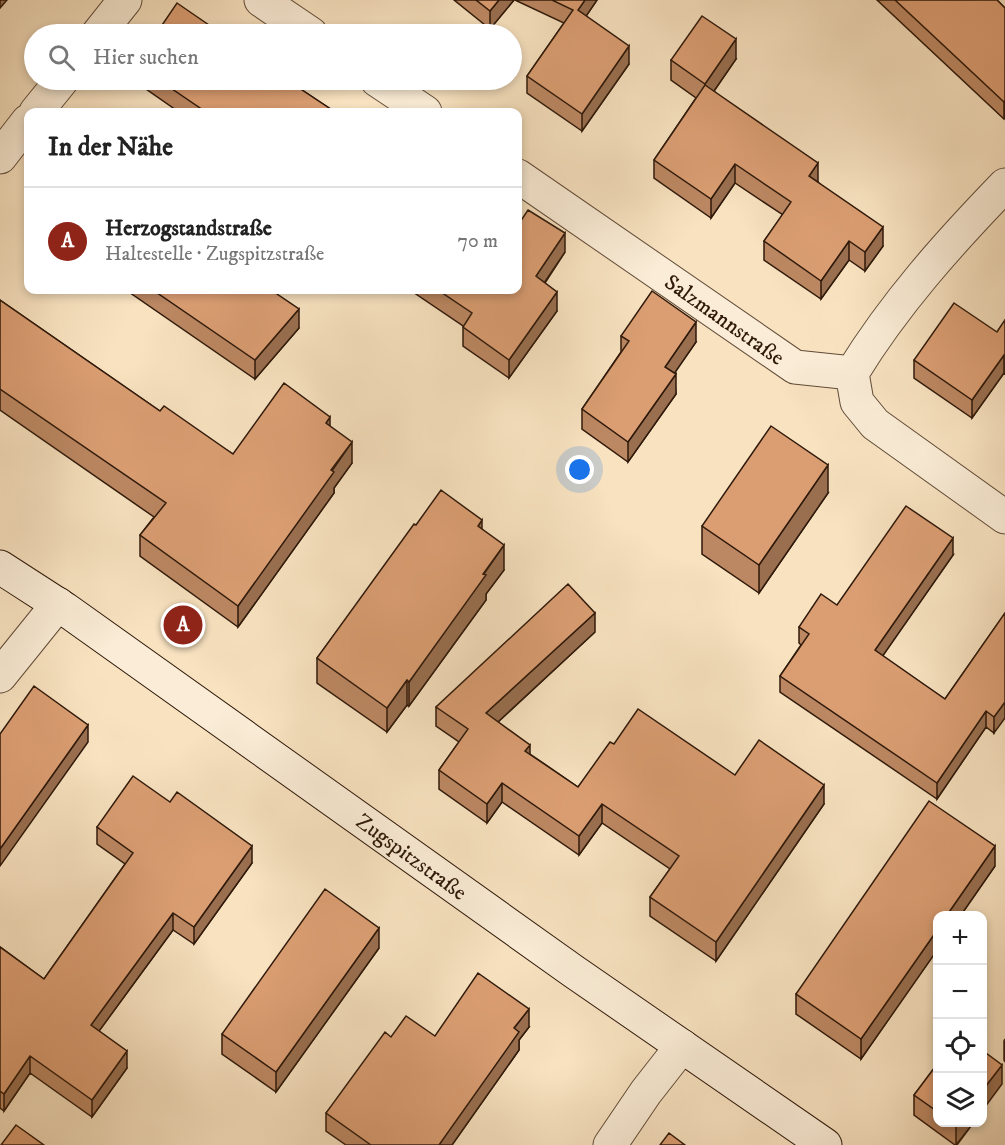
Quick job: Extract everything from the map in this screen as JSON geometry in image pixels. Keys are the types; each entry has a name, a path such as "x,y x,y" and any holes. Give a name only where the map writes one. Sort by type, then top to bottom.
{"street":[{"path":"106,24 125,0"},
{"path":"261,0 296,24"},
{"path":"39,108 54,90"},
{"path":"392,90 418,108"},
{"path":"0,157 24,127"},
{"name":"Salzmannstraße","path":"522,179 795,367 852,373"},
{"path":"1005,185 956,235 910,288 852,373 857,402 875,424 1005,517"},
{"name":"Zugspitzstraße","path":"0,567 58,604 266,750 573,971 825,1145"},
{"path":"0,676 58,604"},
{"path":"610,1145 681,1046"}],"building":[{"path":"476,0 499,0 490,11"},
{"path":"552,0 585,0 578,10 629,46 582,114 527,76 573,10"},
{"path":"895,0 997,0 1005,8 1004,102"},
{"path":"177,3 207,24 163,24"},
{"path":"702,16 736,39 705,84 671,60"},
{"path":"705,85 818,163 809,176 883,227 865,252 849,241 821,281 764,241 791,202 735,164 711,199 654,160"},
{"path":"174,90 302,90 329,108 200,108"},
{"path":"528,210 565,233 536,276 557,292 509,360 463,327 472,313 444,294 522,294 522,219"},
{"path":"652,291 696,322 665,367 676,374 628,442 582,409 629,341 621,336"},
{"path":"159,294 277,294 299,309 255,360"},
{"path":"0,300 160,411 164,406 233,454 284,383 330,417 326,423 352,442 331,470 334,472 238,606 140,535 166,503 0,389"},
{"path":"954,303 997,332 1005,320 1005,356 972,400 914,360"},
{"path":"771,426 828,465 759,565 702,526"},
{"path":"441,490 482,520 478,526 504,545 483,574 486,575 409,682 407,680 387,708 317,658"},
{"path":"906,506 953,538 875,650 945,699 1005,613 1005,702 994,717 986,711 937,783 780,676 809,634 799,627 821,594 837,605"},
{"path":"568,584 595,613 486,713 530,745 525,751 578,787 610,742 614,744 638,709 735,775 759,740 824,785 716,942 650,897 679,856 602,804 579,836 502,783 487,804 439,770 468,729 436,707"},
{"path":"34,686 88,725 0,849 0,734"},
{"path":"133,776 170,802 177,792 252,846 194,927 173,913 91,1025 127,1051 92,1100 30,1056 4,1094 0,1091 0,947 44,979 133,853 97,827"},
{"path":"929,801 995,846 950,911 933,911 933,936 861,1039 796,994"},
{"path":"325,889 379,928 276,1072 222,1034"},
{"path":"478,973 529,1009 514,1028 519,1032 439,1145 371,1145 326,1113 385,1032 391,1037 406,1016 435,1036"},
{"path":"987,1054 1002,1065 987,1084"},
{"path":"933,1070 933,1108 914,1095"},
{"path":"16,1125 44,1145 1,1145"},
{"path":"669,1133 685,1145 660,1145"}],"place":[{"name":"Herzogstandstraße","path":"183,625"}]}
